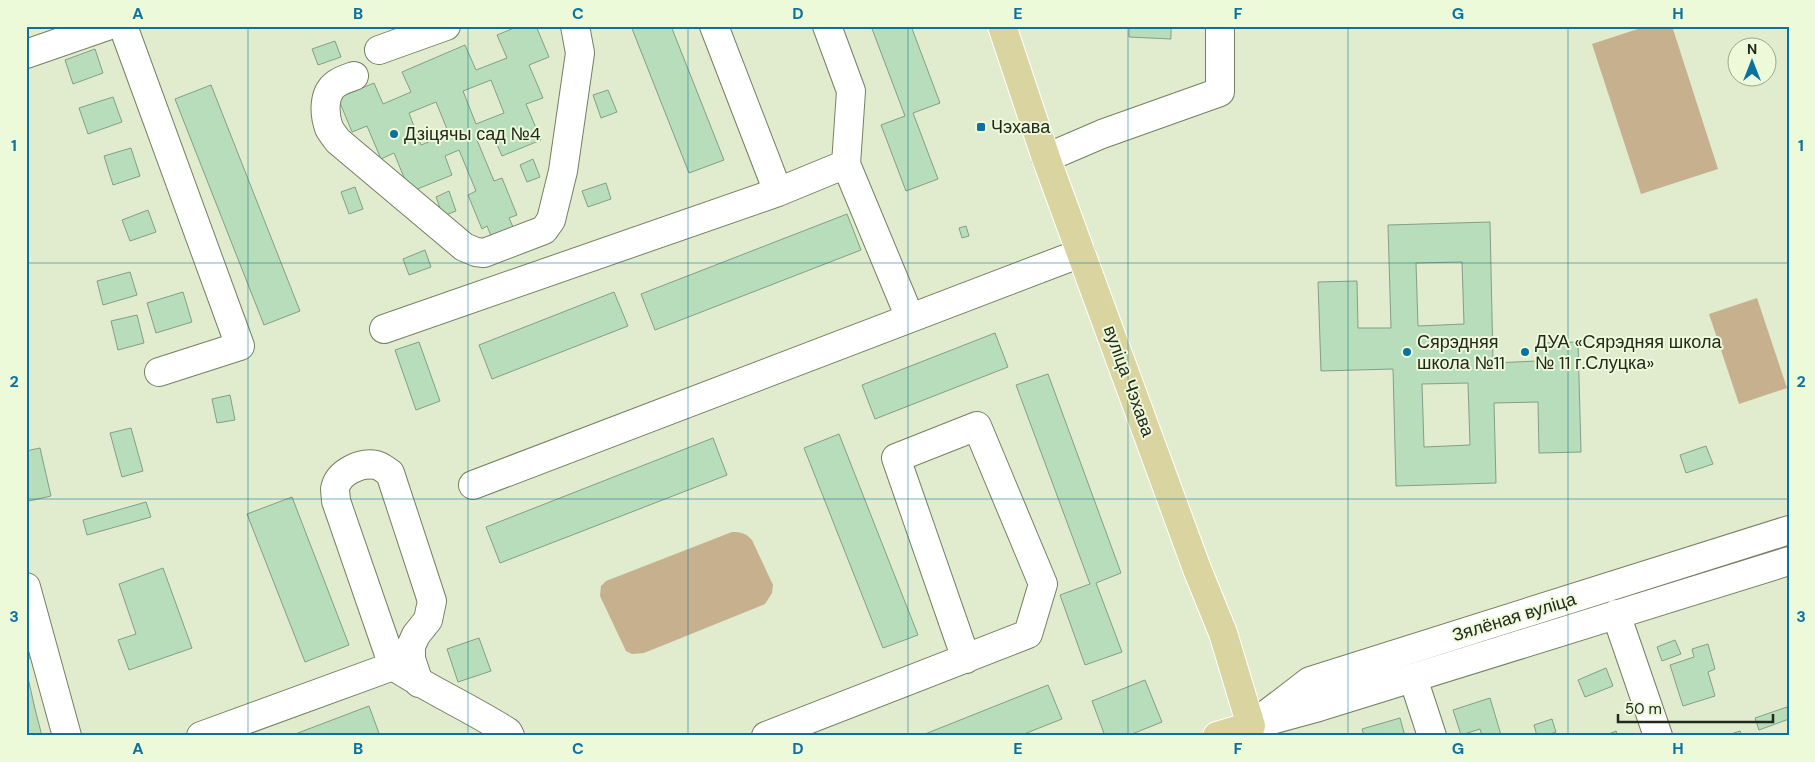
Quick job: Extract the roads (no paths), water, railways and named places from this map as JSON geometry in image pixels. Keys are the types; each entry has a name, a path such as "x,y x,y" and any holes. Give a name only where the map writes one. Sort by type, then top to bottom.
{"main road":[{"name":"вуліца Чэхава","path":"1002,26 1046,158 1223,633 1253,731"},
{"name":"Зялёная вуліца","path":"1217,736 1253,731"}],"street":[{"path":"26,54 107,26"},
{"path":"123,26 240,346 159,372"},
{"path":"379,50 446,26"},
{"path":"354,76 338,82 331,88 325,112 329,129 338,141 464,247 484,253 544,230 551,220 563,171 580,53 575,26"},
{"path":"714,26 778,192"},
{"path":"827,26 851,91 846,164 910,318"},
{"path":"1046,158 1102,134 1220,92 1220,26"},
{"path":"384,329 778,192 846,164"},
{"path":"473,485 1081,253"},
{"path":"766,736 966,660 1028,634 1043,584 977,426 896,458 966,660"},
{"path":"419,683 412,660 412,646 416,635 428,620 432,601 390,473 379,466 369,464 348,471 340,479 335,489 336,501 392,666 419,683 482,715 508,732 510,736"},
{"name":"Зялёная вуліца","path":"1253,731 1310,681 1789,530"},
{"name":"Зялёная вуліца","path":"1253,731 1319,707 1789,561"},
{"path":"26,588 67,736"},
{"path":"1616,614 1658,736"},
{"path":"200,736 392,666"},
{"path":"1413,678 1432,736"}],"place":[{"name":"Чэхава","path":"981,127"},
{"name":"Дзіцячы сад №4","path":"394,134"},
{"name":"Сярэдняя школа №11","path":"1407,352"},
{"name":"ДУА «Сярэдняя школа № 11 г.Слуцка»","path":"1525,352"}]}
